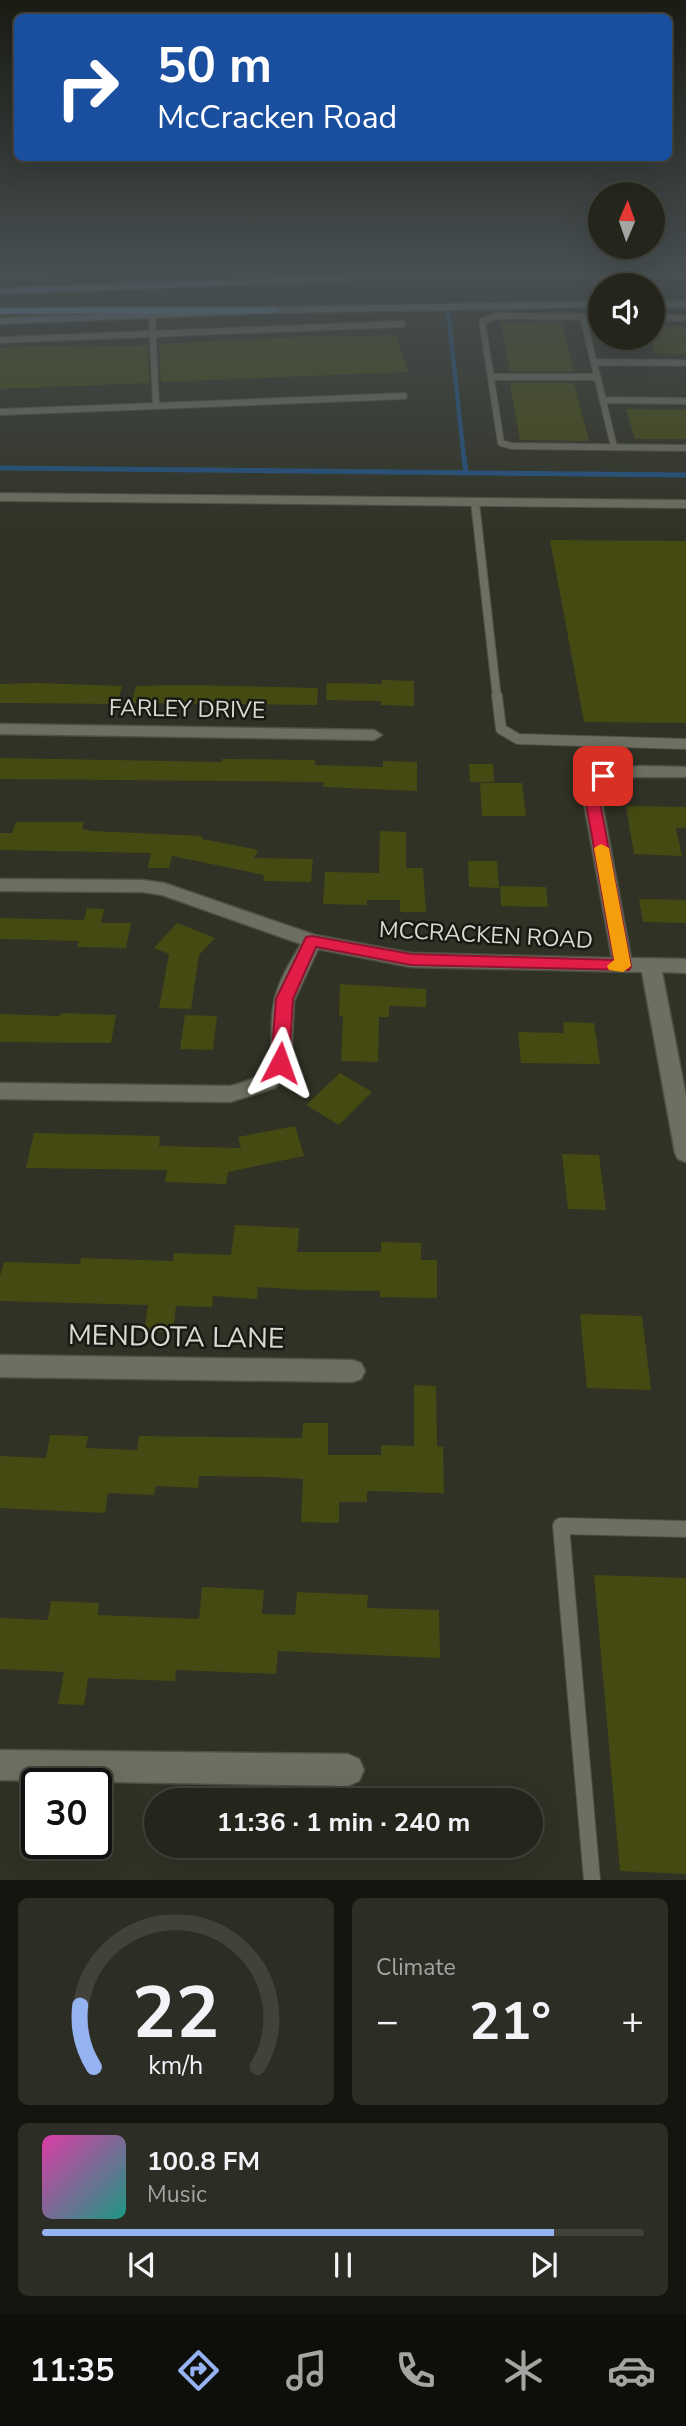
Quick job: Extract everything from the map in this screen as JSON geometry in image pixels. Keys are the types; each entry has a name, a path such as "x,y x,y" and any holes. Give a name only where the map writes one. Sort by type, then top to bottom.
{"street":[{"name":"FARLEY DRIVE","path":"0,729 374,736"},
{"path":"623,966 591,792 593,783 603,776 637,771 686,772"},
{"name":"MCCRACKEN ROAD","path":"0,885 142,886 164,889 312,941 411,960 686,966"},
{"path":"0,1091 230,1094 256,1090 273,1080 280,1063 284,999 312,941"},
{"path":"651,966 686,1153"},
{"name":"MENDOTA LANE","path":"0,1366 352,1371"},
{"path":"0,1766 348,1770"}],"lane":[{"path":"153,359 156,406"},
{"path":"488,359 501,443 512,446 686,448"},
{"path":"593,359 614,447"},
{"path":"594,362 686,363"},
{"path":"491,377 597,377"},
{"path":"0,412 404,396"},
{"path":"603,400 686,401"},
{"path":"0,497 686,504"},
{"path":"475,502 501,729 518,739 686,744"},
{"path":"592,1880 561,1526 686,1529"}],"building":[{"path":"0,359 148,359 149,383 0,389"},
{"path":"160,359 404,359 408,372 161,382"},
{"path":"508,359 571,359 574,371 510,371"},
{"path":"510,383 574,383 589,441 520,440"},
{"path":"626,409 686,410 686,439 635,439"},
{"path":"550,540 686,541 686,723 584,722"},
{"path":"382,680 414,681 414,706 381,705 381,701 326,700 327,683 382,684"},
{"path":"0,684 122,686 117,704 0,703"},
{"path":"136,686 318,688 317,705 132,703"},
{"path":"0,758 222,762 222,759 315,760 315,765 383,767 383,761 417,762 417,791 323,787 324,782 0,779"},
{"path":"469,764 493,764 494,782 470,782"},
{"path":"480,783 522,783 526,816 482,816"},
{"path":"626,806 686,807 686,828 676,828 682,856 634,854"},
{"path":"16,822 84,822 82,829 92,831 202,836 202,839 258,850 254,858 313,859 311,882 263,881 264,875 172,856 169,868 148,868 151,853 0,850 0,833 12,833"},
{"path":"380,831 406,832 406,868 423,868 426,912 400,912 400,900 367,900 367,905 323,904 325,872 379,873"},
{"path":"468,861 497,861 499,888 469,887"},
{"path":"500,886 546,887 548,907 501,906"},
{"path":"639,899 686,900 686,923 643,922"},
{"path":"87,908 104,909 101,923 131,923 126,948 77,947 79,941 0,939 0,918 84,920"},
{"path":"177,923 215,938 199,955 191,1009 159,1008 169,954 154,948"},
{"path":"340,984 426,989 426,1007 389,1006 389,1017 379,1017 378,1062 341,1061 343,1016 339,1016"},
{"path":"61,1013 116,1015 111,1043 0,1042 0,1014 60,1016"},
{"path":"185,1015 217,1016 213,1050 180,1049"},
{"path":"563,1022 594,1023 600,1064 521,1063 518,1032 564,1033"},
{"path":"340,1073 372,1092 339,1125 306,1105"},
{"path":"295,1126 304,1156 228,1172 226,1184 165,1182 167,1170 26,1168 34,1133 160,1136 159,1146 241,1148 238,1137"},
{"path":"562,1154 599,1155 606,1210 568,1209"},
{"path":"235,1225 299,1228 297,1252 381,1252 381,1242 421,1243 421,1260 437,1260 437,1298 380,1297 380,1291 258,1287 257,1299 213,1296 212,1307 176,1306 173,1332 144,1331 148,1305 0,1301 0,1276 4,1262 80,1264 81,1258 173,1261 174,1253 231,1255"},
{"path":"580,1314 642,1316 651,1390 587,1388"},
{"path":"414,1385 436,1386 437,1446 443,1447 444,1493 367,1491 367,1502 339,1502 339,1523 301,1522 303,1479 272,1477 199,1476 198,1488 156,1486 154,1495 108,1493 105,1513 0,1508 0,1456 46,1458 50,1435 88,1436 86,1448 137,1450 139,1436 302,1438 303,1423 328,1423 328,1455 381,1455 381,1445 414,1446"},
{"path":"594,1575 686,1578 686,1874 620,1871"},
{"path":"202,1587 264,1590 262,1614 295,1615 297,1592 368,1595 367,1608 439,1610 440,1658 278,1651 276,1674 176,1670 175,1681 88,1678 84,1705 58,1704 64,1672 0,1669 0,1618 48,1620 51,1601 99,1603 98,1615 199,1619"}],"waterway":[{"path":"453,359 464,459"},
{"path":"464,457 466,473"},
{"path":"0,468 466,473"},
{"path":"466,473 686,475"}],"slow traffic":[{"path":"601,848 623,966 615,966"}],"route":[{"path":"280,1063 284,999 312,941 411,960 623,966 591,792 593,783 603,776"}]}
